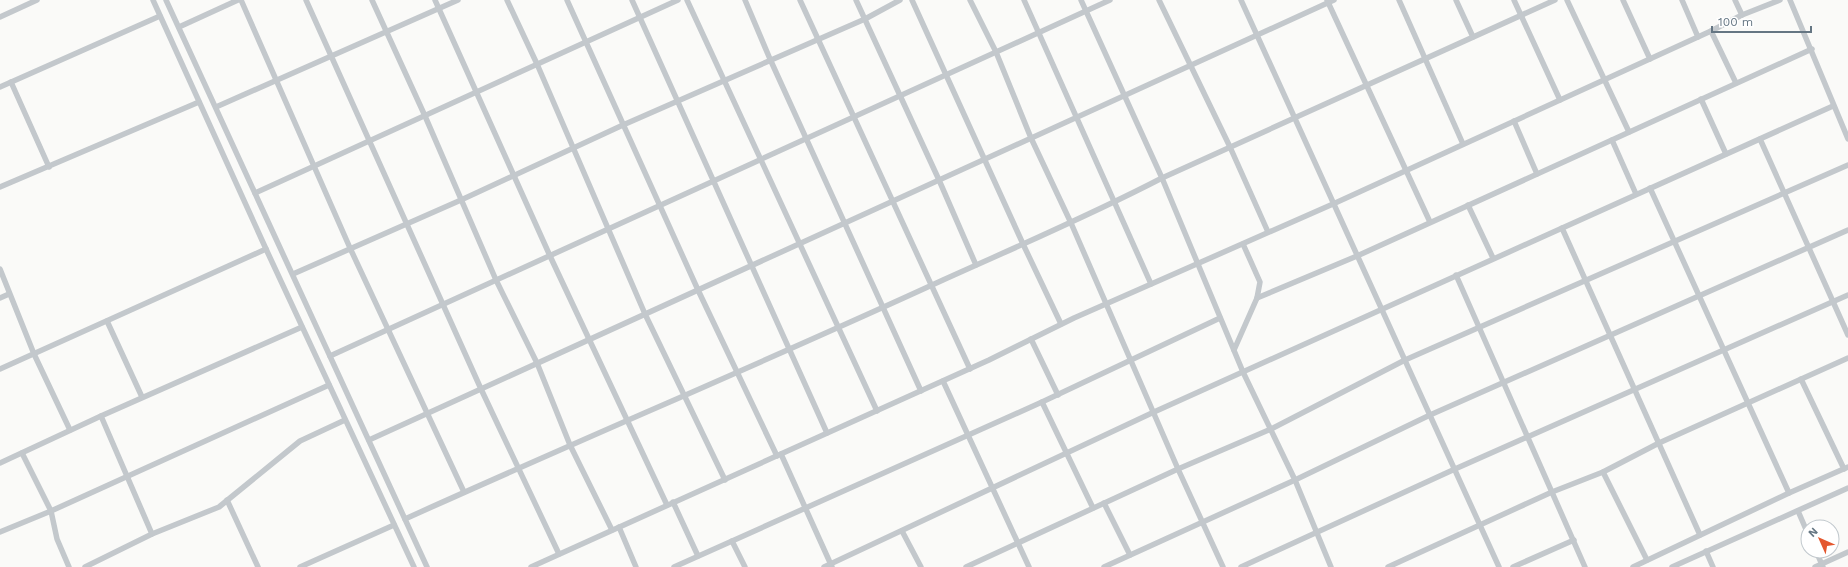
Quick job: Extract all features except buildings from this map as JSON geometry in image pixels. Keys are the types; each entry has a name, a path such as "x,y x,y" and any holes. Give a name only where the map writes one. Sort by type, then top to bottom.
{"street":[{"path":"0,17 37,0"},
{"path":"153,0 302,327 414,567"},
{"path":"166,0 428,567"},
{"path":"179,27 239,0 315,166 350,248 389,329 426,414 464,492"},
{"path":"306,0 371,141 406,223 481,389 559,554"},
{"path":"372,0 385,32 425,116 496,280 537,363 570,445 612,530"},
{"path":"435,0 589,340 627,420 698,556"},
{"path":"216,107 458,0"},
{"path":"507,0 537,64 645,314 725,480"},
{"path":"567,0 698,290 737,372 806,508 832,565"},
{"path":"632,0 827,433"},
{"path":"255,193 678,0"},
{"path":"687,0 723,81 877,411"},
{"path":"745,0 770,60 846,223 921,391"},
{"path":"800,0 970,369"},
{"path":"856,0 939,180 976,266"},
{"path":"292,274 461,200 623,125 865,19 900,0"},
{"path":"912,0 1061,324"},
{"path":"970,0 996,52 1031,138 1072,223 1178,469 1223,567"},
{"path":"1024,0 1040,32 1151,284"},
{"path":"1081,0 1162,178 1243,372 1295,480 1331,567"},
{"path":"330,356 1110,0"},
{"path":"1159,0 1230,147 1268,232"},
{"path":"1241,0 1499,567"},
{"path":"1399,0 1463,144"},
{"path":"1456,0 1474,37"},
{"path":"1514,0 1560,100"},
{"path":"405,519 683,395 884,308 1072,223 1162,178 1555,0"},
{"path":"1567,0 1629,132"},
{"path":"1623,0 1650,59"},
{"path":"1682,0 1698,37"},
{"path":"1735,0 1742,16"},
{"path":"531,567 970,369 1107,303 1333,204 1742,16 1780,0"},
{"path":"1790,0 1812,49 1833,106 1848,139"},
{"path":"369,440 1330,1 1366,85 1430,222"},
{"path":"0,87 160,16"},
{"path":"1712,31 1736,83"},
{"path":"1257,298 1357,256 1812,49"},
{"path":"10,82 49,167"},
{"path":"1701,99 1726,154"},
{"path":"0,187 199,102"},
{"path":"824,567 832,565 902,530 1154,412 1833,106"},
{"path":"1514,121 1537,174"},
{"path":"1760,139 1848,334"},
{"path":"1612,140 1636,194"},
{"path":"966,567 1178,469 1271,429 1405,360 1848,165"},
{"path":"1650,188 1788,493"},
{"path":"1468,205 1493,258"},
{"path":"1562,228 1700,535"},
{"path":"1104,567 1114,565 1130,555 1295,480 1430,415 1848,230"},
{"path":"1234,350 1257,298 1260,282 1242,244"},
{"path":"0,369 266,248"},
{"path":"0,269 34,354 70,430"},
{"path":"1456,275 1586,567"},
{"path":"0,298 9,294"},
{"path":"1241,567 1528,437 1848,295"},
{"path":"674,567 1058,395 1220,318"},
{"path":"108,320 142,398"},
{"path":"0,463 101,416 302,327"},
{"path":"1031,339 1058,395"},
{"path":"1388,567 1552,492 1603,472 1659,443 1848,358"},
{"path":"1633,567 1788,493 1846,468 1801,379"},
{"path":"943,381 1029,567"},
{"path":"0,532 51,511 329,385"},
{"path":"1042,402 1093,508"},
{"path":"101,416 152,534"},
{"path":"84,567 152,534 219,507 300,441 346,420"},
{"path":"22,453 51,511 57,539 69,567"},
{"path":"1603,472 1647,560"},
{"path":"1672,567 1848,488"},
{"path":"227,500 258,567"},
{"path":"1104,503 1130,555"},
{"path":"1798,511 1801,519"},
{"path":"300,567 394,525"},
{"path":"620,527 636,567"},
{"path":"902,530 921,567"},
{"path":"1513,567 1574,540"},
{"path":"732,541 745,567"},
{"path":"1706,551 1713,567"},
{"path":"1816,567 1823,566 1848,552"}]}
